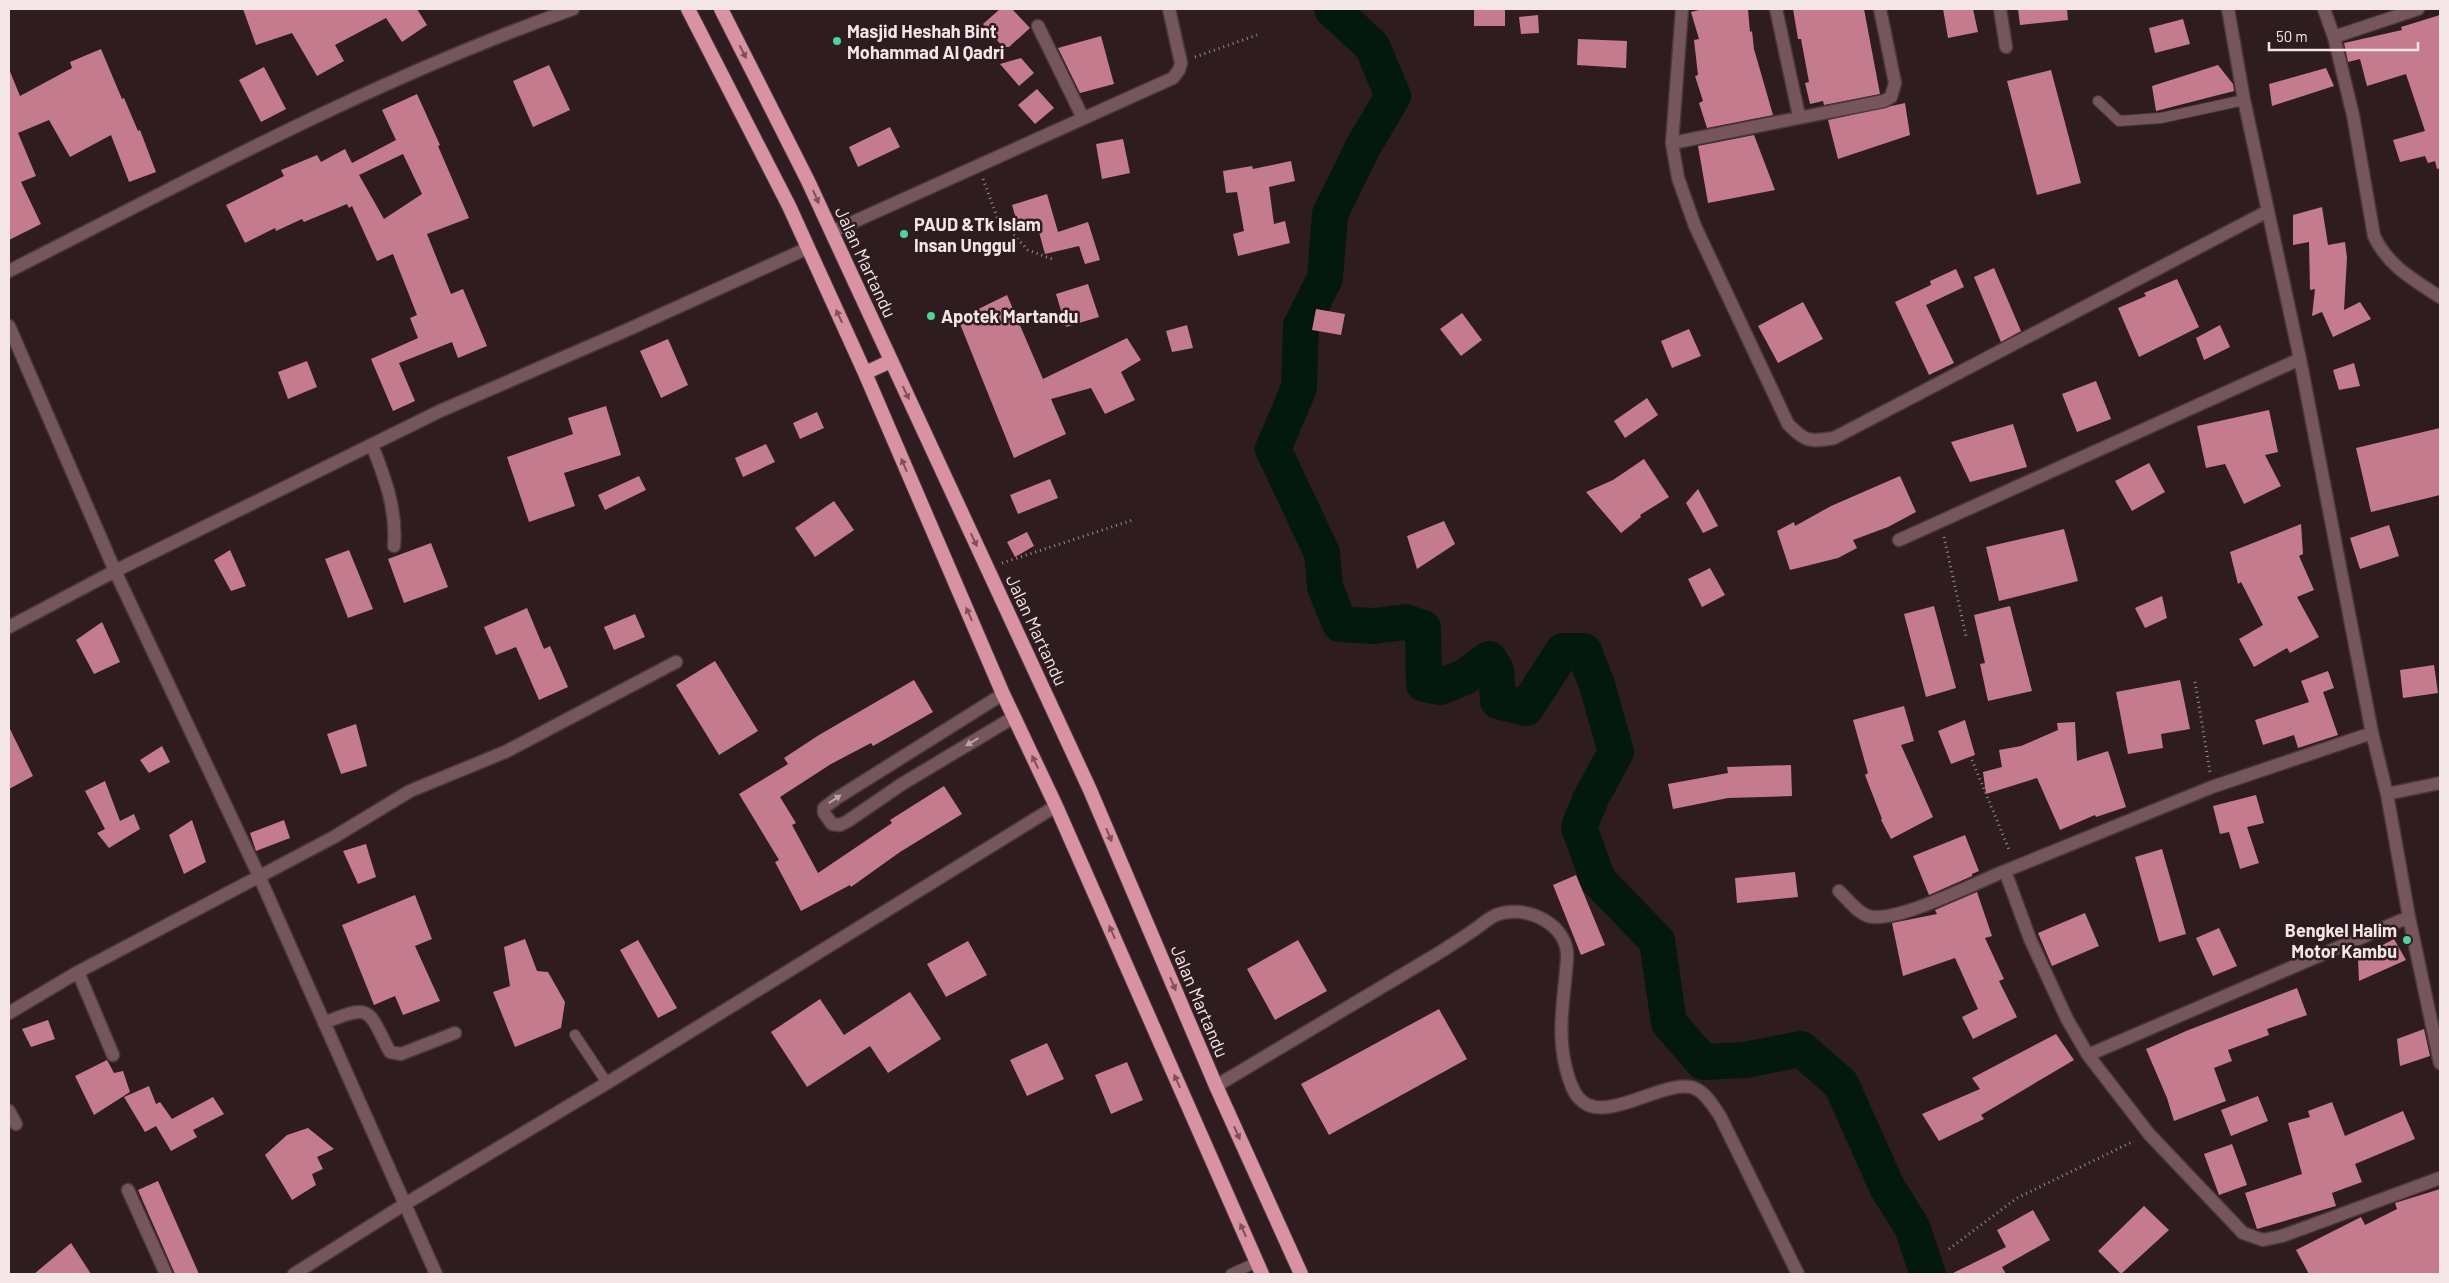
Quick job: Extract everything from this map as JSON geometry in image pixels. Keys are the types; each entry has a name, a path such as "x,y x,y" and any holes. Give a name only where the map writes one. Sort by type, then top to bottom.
{"highway":[{"path":"688,9 808,248 865,373 1014,718 1056,806 1260,1268"},
{"name":"Jalan Martandu","path":"721,9 808,181 1090,790 1216,1086 1301,1274"},
{"path":"865,373 891,361"}],"street":[{"path":"9,271 326,110 509,31 573,9"},
{"path":"831,232 1173,78 1179,70 1181,63 1169,9"},
{"path":"1682,9 1672,144 1678,178 1694,226 1788,424 1801,437 1810,442 1834,438 2268,211"},
{"path":"1776,9 1799,116"},
{"path":"1672,144 1799,116 1884,101 1890,97 1895,83 1880,9"},
{"path":"2000,9 2006,47"},
{"path":"2228,9 2244,100 2300,359 2372,732 2387,794 2408,917 2440,1064"},
{"path":"2324,9 2334,37 2353,115 2374,236 2381,251 2399,270 2440,297"},
{"path":"2334,37 2418,9"},
{"path":"1038,26 1083,118"},
{"path":"9,627 115,570 440,411 627,330 808,248"},
{"path":"9,326 115,570 259,876 436,1274"},
{"path":"1900,540 2300,359"},
{"path":"372,445 388,489 395,530 394,546"},
{"path":"9,1012 78,972 334,837 410,792 505,752 676,662"},
{"path":"1004,694 837,798 824,808 824,813 832,824 840,825 848,821 902,784 1014,718"},
{"path":"1840,892 1856,908 1868,916 1884,917 1917,908 2010,868 2212,787 2372,732"},
{"path":"2387,794 2440,783"},
{"path":"294,1274 404,1204 607,1083 1056,806"},
{"path":"2010,868 2030,938 2067,1019 2088,1056 2148,1134 2243,1233 2263,1240 2282,1236 2440,1178"},
{"path":"1216,1086 1445,949 1495,915 1508,912 1526,914 1550,922 1566,945 1567,958 1560,1006 1560,1032 1564,1062 1573,1090 1583,1102 1595,1107 1605,1107 1681,1087 1697,1088 1720,1116 1798,1274"},
{"path":"2088,1056 2408,917"},
{"path":"78,972 113,1055"},
{"path":"324,1023 353,1011 366,1013 372,1017 390,1052 402,1054 455,1033"},
{"path":"9,1111 16,1124"},
{"path":"128,1190 166,1274"}],"lane":[{"path":"2098,101 2119,121 2161,118 2244,100"},
{"path":"574,1034 607,1083"},
{"path":"1231,1274 1260,1268"}],"path":[{"path":"1181,63 1256,35"},
{"path":"978,165 997,217 1028,250 1052,259"},
{"path":"988,568 1133,520"},
{"path":"1940,522 1966,636"},
{"path":"2195,682 2212,787"},
{"path":"1972,760 2010,868"},
{"path":"1949,1249 2017,1198 2148,1134"}],"building":[{"path":"243,9 417,9 427,25 402,42 386,18 335,45 344,61 317,76 292,33 256,45"},
{"path":"1000,9 1012,9 1030,28 1009,47 1003,47 983,24"},
{"path":"1474,9 1505,9 1505,26 1474,26"},
{"path":"1703,9 1748,9 1754,49 1773,115 1707,128 1699,103 1703,101 1695,76 1698,75 1694,40 1699,39 1691,12"},
{"path":"1793,9 1864,9 1880,94 1824,105 1823,101 1810,104 1805,83 1809,82 1801,39 1798,39"},
{"path":"1943,9 1973,9 1978,32 1948,38"},
{"path":"2018,9 2067,9 2068,20 2020,25"},
{"path":"1538,15 1539,33 1521,34 1519,17"},
{"path":"2440,15 2440,168 2437,169 2435,161 2428,163 2425,156 2400,162 2393,140 2425,131 2406,74 2367,86 2360,59 2348,62 2344,43 2402,30 2401,27"},
{"path":"2183,19 2190,44 2155,53 2149,28"},
{"path":"1101,36 1114,84 1080,93 1058,48"},
{"path":"1578,39 1627,41 1626,68 1577,65"},
{"path":"101,49 122,99 124,98 138,131 140,130 156,172 129,182 111,135 70,157 49,120 18,133 36,176 21,182 41,224 9,240 9,69 20,96 72,68 70,62"},
{"path":"1021,58 1034,73 1019,86 1000,64"},
{"path":"549,65 570,110 533,127 513,81"},
{"path":"2218,65 2233,84 2234,91 2156,111 2152,86"},
{"path":"264,67 286,109 261,122 239,80"},
{"path":"2326,68 2334,86 2272,106 2269,84"},
{"path":"2051,70 2081,183 2037,195 2007,81"},
{"path":"1037,89 1054,108 1035,124 1018,105"},
{"path":"417,94 440,145 438,146 469,218 427,234 451,294 463,289 487,346 458,358 452,342 399,363 415,401 393,411 371,359 418,338 410,318 417,315 393,254 377,261 352,206 349,208 347,204 304,222 302,219 276,231 275,228 245,243 226,205 284,176 281,170 317,155 321,162 345,149 352,163 396,140 382,110","holes":["403,154 422,194 384,219 359,175"]},
{"path":"1905,103 1910,135 1838,159 1828,120"},
{"path":"890,127 900,147 858,167 849,147"},
{"path":"1754,135 1775,190 1708,203 1698,146"},
{"path":"1123,139 1130,173 1102,179 1096,144"},
{"path":"1291,161 1295,181 1269,187 1274,224 1285,221 1290,243 1238,256 1233,234 1244,231 1237,192 1226,193 1223,171 1252,166 1253,169"},
{"path":"1047,194 1058,232 1088,222 1100,260 1085,264 1079,246 1045,254 1036,221 1018,226 1012,205"},
{"path":"2322,207 2328,245 2345,242 2347,258 2344,310 2360,302 2371,319 2333,337 2322,312 2312,316 2315,289 2310,290 2309,242 2293,245 2293,215"},
{"path":"1994,268 2021,331 2001,342 1974,277"},
{"path":"1956,269 1964,287 1926,305 1954,363 1929,375 1895,302 1931,285 1930,281"},
{"path":"2177,279 2199,327 2139,357 2118,308 2146,296 2144,293"},
{"path":"1088,284 1099,317 1066,327 1056,294"},
{"path":"1007,295 1043,379 1127,338 1141,360 1121,372 1135,400 1105,414 1091,388 1051,399 1066,434 1014,458 958,319"},
{"path":"1803,302 1823,339 1778,363 1758,326"},
{"path":"1316,309 1345,314 1341,335 1312,330"},
{"path":"1462,313 1482,340 1461,356 1440,329"},
{"path":"1187,325 1193,348 1172,352 1166,331"},
{"path":"2220,325 2230,347 2204,360 2196,338"},
{"path":"1689,329 1701,356 1672,368 1661,341"},
{"path":"668,339 688,385 661,398 640,351"},
{"path":"307,361 317,387 288,399 278,372"},
{"path":"2354,363 2360,386 2339,390 2333,370"},
{"path":"2096,381 2111,419 2077,432 2062,394"},
{"path":"1647,398 1658,415 1625,438 1614,421"},
{"path":"606,406 621,455 564,473 575,506 529,522 507,457 573,434 568,418"},
{"path":"2269,410 2278,452 2265,455 2281,486 2244,504 2225,464 2206,468 2197,426"},
{"path":"817,412 824,428 800,439 793,423"},
{"path":"2013,424 2027,467 1970,482 1951,442"},
{"path":"2440,428 2440,495 2371,512 2356,448"},
{"path":"766,444 775,462 743,477 735,458"},
{"path":"1644,459 1669,497 1640,515 1641,517 1621,533 1586,492 1613,480"},
{"path":"2149,463 2165,492 2132,511 2115,481"},
{"path":"639,476 646,490 605,510 598,495"},
{"path":"1900,476 1916,512 1888,527 1853,540 1857,548 1838,558 1790,570 1777,531 1794,522 1795,526 1831,506"},
{"path":"1050,479 1058,498 1018,514 1010,495"},
{"path":"1698,489 1718,526 1703,533 1686,503"},
{"path":"834,501 854,530 815,557 795,528"},
{"path":"1444,521 1455,544 1417,569 1407,536"},
{"path":"2301,524 2303,554 2299,556 2314,590 2297,597 2319,637 2290,653 2287,648 2254,667 2239,639 2263,625 2241,582 2238,584 2230,552"},
{"path":"2389,525 2399,556 2360,569 2350,538"},
{"path":"2064,529 2078,581 1999,601 1986,547"},
{"path":"1027,532 1034,546 1015,557 1007,542"},
{"path":"431,543 448,587 404,603 388,559"},
{"path":"230,550 246,586 231,591 214,560"},
{"path":"349,550 373,609 348,618 325,559"},
{"path":"1710,568 1725,595 1702,607 1688,579"},
{"path":"2162,596 2167,618 2145,628 2135,608"},
{"path":"1934,606 1956,688 1926,697 1904,614"},
{"path":"2010,606 2032,691 1988,701 1980,664 1985,663 1974,615"},
{"path":"527,608 544,649 550,646 568,687 539,700 516,647 496,655 484,627"},
{"path":"635,614 645,637 614,650 604,627"},
{"path":"102,622 120,662 94,674 76,640"},
{"path":"715,661 758,731 719,755 676,685"},
{"path":"2434,665 2438,693 2403,698 2400,670"},
{"path":"2328,671 2334,688 2323,692 2338,735 2298,748 2294,735 2263,745 2255,720 2309,702 2301,681"},
{"path":"914,680 933,712 873,746 871,743 831,764 780,797 796,823 792,825 818,873 892,823 890,820 944,786 962,814 900,852 851,887 850,885 801,911 775,862 779,860 739,794 788,764 784,758 819,735"},
{"path":"2180,680 2190,729 2161,734 2163,748 2128,754 2116,692"},
{"path":"1904,706 1914,741 1901,745 1933,817 1891,839 1881,820 1865,775 1868,773 1853,720"},
{"path":"1965,720 1975,755 1951,764 1938,731"},
{"path":"2075,722 2077,761 2108,751 2126,807 2096,817 2095,815 2060,830 2037,778 1986,794 1983,772 2002,767 1999,750 2021,746 2058,730 2057,723"},
{"path":"356,724 367,766 341,774 327,734"},
{"path":"9,727 33,776 9,789"},
{"path":"162,746 170,762 149,773 140,760"},
{"path":"1791,765 1792,796 1728,798 1673,809 1668,784 1728,773 1727,767"},
{"path":"105,781 120,821 134,814 140,829 109,848 97,833 105,829 85,791"},
{"path":"2256,795 2264,823 2247,827 2259,863 2240,869 2229,832 2220,834 2213,806"},
{"path":"192,820 206,862 184,874 169,835"},
{"path":"284,820 290,838 256,851 250,833"},
{"path":"1965,835 1979,871 1929,895 1913,856"},
{"path":"366,844 376,877 358,884 343,851"},
{"path":"2162,849 2186,934 2159,942 2135,857"},
{"path":"1795,872 1798,897 1737,903 1735,878"},
{"path":"1576,875 1605,945 1581,955 1553,885"},
{"path":"1977,892 1992,936 1985,938 2004,979 1999,981 2017,1017 1973,1039 1962,1017 1978,1009 1955,958 1903,976 1892,923 1937,914 1935,910"},
{"path":"415,895 432,939 415,946 440,1001 403,1015 395,996 374,1005 342,925"},
{"path":"2085,913 2099,946 2052,966 2038,933"},
{"path":"2219,928 2237,966 2213,976 2196,938"},
{"path":"525,939 537,971 548,972 565,1002 561,1028 515,1047 493,992 510,986 504,947"},
{"path":"2394,939 2406,960 2359,981 2358,958"},
{"path":"638,940 677,1008 658,1018 620,950"},
{"path":"1298,940 1327,991 1275,1020 1247,969"},
{"path":"968,941 987,975 946,997 927,964"},
{"path":"2297,988 2307,1015 2267,1029 2269,1035 2228,1050 2232,1061 2214,1068 2226,1101 2174,1121 2167,1098 2146,1049 2186,1031"},
{"path":"910,992 941,1039 888,1073 870,1046 807,1087 771,1032 820,999 844,1035"},
{"path":"1439,1009 1467,1059 1329,1135 1301,1084"},
{"path":"48,1020 55,1039 31,1047 22,1029"},
{"path":"2424,1029 2430,1056 2400,1066 2397,1039"},
{"path":"2056,1034 2074,1060 1981,1115 1984,1119 1939,1141 1922,1114 1980,1089 1972,1078"},
{"path":"1047,1043 1064,1079 1027,1096 1010,1060"},
{"path":"107,1060 114,1073 123,1071 130,1092 94,1115 75,1076"},
{"path":"1127,1062 1143,1100 1111,1114 1095,1075"},
{"path":"149,1086 156,1104 160,1102 172,1119 213,1097 224,1114 193,1130 197,1137 171,1151 156,1126 145,1132 124,1097"},
{"path":"2258,1096 2268,1121 2231,1136 2221,1110"},
{"path":"2332,1102 2345,1136 2403,1111 2415,1139 2355,1164 2362,1182 2332,1193 2336,1206 2257,1229 2245,1193 2302,1174 2288,1123 2310,1117 2308,1111"},
{"path":"308,1128 334,1149 317,1157 323,1169 312,1174 316,1185 292,1200 265,1155 287,1135"},
{"path":"2232,1144 2247,1185 2219,1195 2204,1154"},
{"path":"158,1181 199,1274 175,1274 138,1190"},
{"path":"2440,1189 2440,1274 2309,1274 2296,1250 2361,1217 2365,1225 2397,1209 2395,1203"},
{"path":"2144,1206 2169,1230 2121,1274 2098,1251"},
{"path":"2033,1210 2050,1240 2002,1267 2006,1274 1951,1274 2006,1247 1997,1230"},
{"path":"71,1243 91,1274 34,1274"}],"waterway":[{"path":"1332,9 1372,46 1393,96 1363,147 1330,214 1325,278 1301,326 1299,388 1273,449 1322,553 1325,587 1340,624 1374,626 1405,622 1423,628 1424,684 1440,687 1465,677 1489,659 1496,670 1498,701 1526,708 1563,651 1584,651 1597,685 1616,752 1591,798 1579,827 1598,880 1657,941 1669,1023 1703,1062 1745,1060 1801,1049 1841,1084 1887,1187 1912,1227 1928,1274"}],"place":[{"name":"Masjid Heshah Bint Mohammad Al Qadri","path":"837,41"},
{"name":"PAUD &Tk Islam Insan Unggul","path":"904,234"},
{"name":"Apotek Martandu","path":"931,316"},
{"name":"Bengkel Halim Motor Kambu","path":"2407,940"}]}
